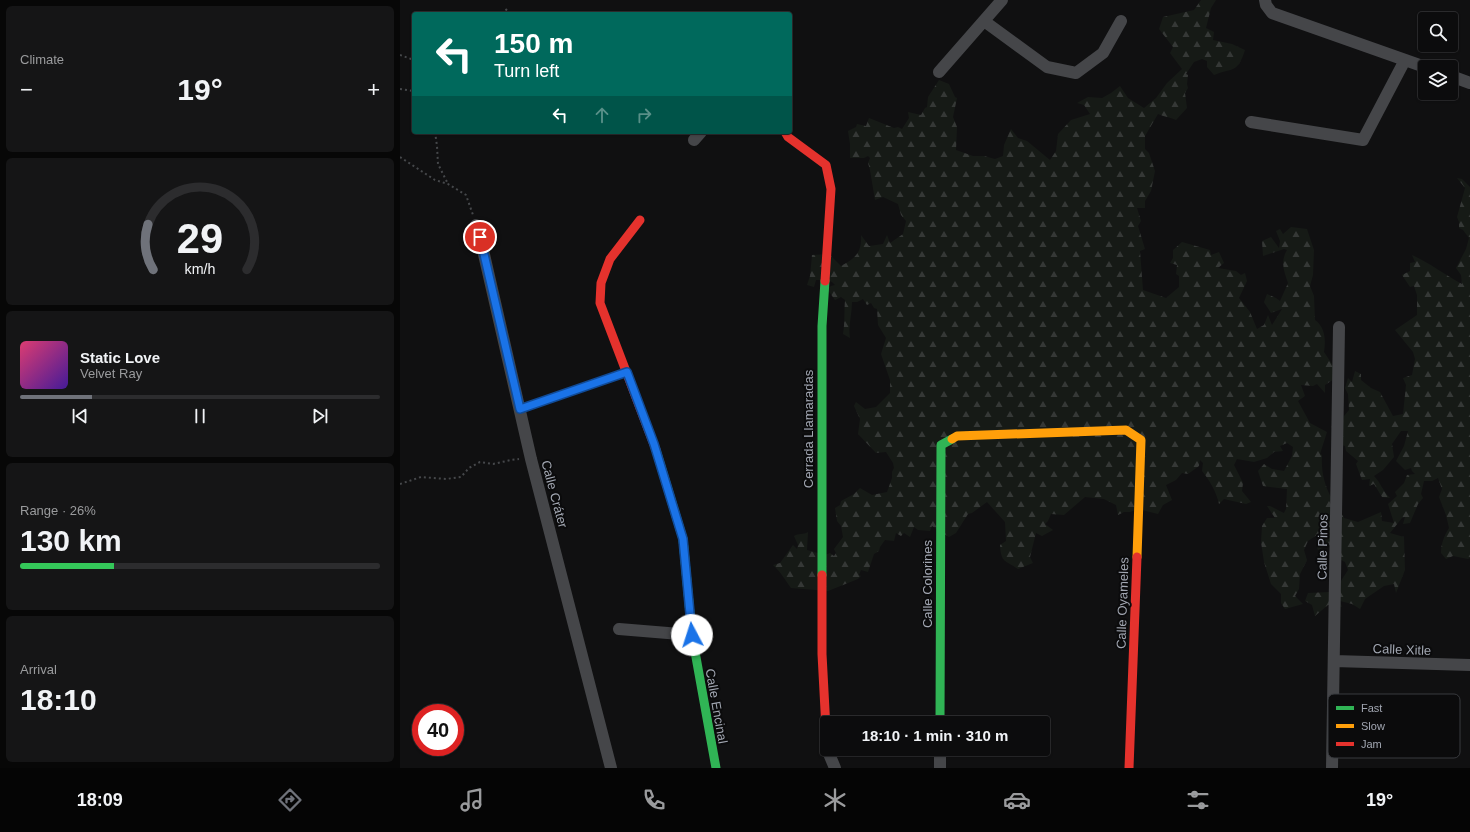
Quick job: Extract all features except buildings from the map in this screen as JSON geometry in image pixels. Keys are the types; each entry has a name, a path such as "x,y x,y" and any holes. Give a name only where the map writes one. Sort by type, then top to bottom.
{"street":[{"path":"939,72 1002,0"},
{"path":"1265,0 1266,5 1272,13 1418,65"},
{"path":"984,21 1047,67 1076,73 1103,52 1121,21"},
{"path":"1251,122 1363,140 1405,60"},
{"path":"1458,79 1470,83"},
{"name":"Cerrada Llamaradas","path":"786,134 788,137 826,165 831,189 822,326 822,654 825,716"},
{"name":"Calle Encinal","path":"640,220 610,259 601,283 600,303 654,444 683,539 692,635 716,768"},
{"name":"Calle Cráter","path":"476,225 531,459 611,768"},
{"name":"Calle Pinos","path":"1333,694 1338,327"},
{"name":"Calle Oyameles","path":"941,445 957,436 1126,430 1141,440 1129,768"},
{"name":"Calle Colorines","path":"940,716 941,445"},
{"path":"619,629 692,635"},
{"name":"Calle Xitle","path":"1334,660 1470,664"},
{"name":"Cerrada Llamaradas","path":"830,756 835,768"},
{"path":"940,756 940,768"},
{"name":"Calle Pinos","path":"1332,758 1332,768"}],"lane":[{"path":"520,409 627,372"}],"path":[{"path":"504,12 508,8"},
{"path":"400,55 412,59"},
{"path":"400,89 412,91"},
{"path":"435,134 438,164 448,184"},
{"path":"400,157 435,180 448,184 466,195 476,225"},
{"path":"400,484 421,477 446,479 461,477 469,468 480,462 493,464 511,460 531,459"}],"green space":[{"path":"1201,0 1216,0 1211,8 1206,28 1214,32 1213,40 1232,44 1245,50 1240,63 1237,66 1214,75 1207,67 1207,61 1202,59 1194,62 1186,74 1188,75 1188,88 1185,93 1187,108 1176,120 1158,114 1145,136 1145,149 1149,153 1155,171 1151,191 1145,201 1145,208 1137,208 1141,221 1138,226 1145,249 1140,251 1143,290 1166,298 1179,287 1179,276 1176,274 1177,265 1170,263 1173,258 1173,250 1182,242 1210,250 1211,255 1219,252 1224,263 1218,268 1236,271 1241,275 1245,273 1247,281 1239,298 1250,312 1257,329 1264,325 1268,315 1272,325 1282,309 1271,313 1264,302 1267,294 1280,301 1288,283 1283,263 1287,250 1284,249 1263,256 1262,241 1271,237 1279,248 1280,241 1276,231 1280,229 1283,234 1291,227 1307,229 1314,250 1313,275 1310,286 1314,296 1315,320 1323,330 1325,338 1324,352 1336,370 1337,377 1325,385 1325,393 1317,384 1313,386 1301,385 1305,396 1298,401 1310,423 1327,432 1320,454 1322,455 1324,478 1329,494 1344,518 1358,522 1381,512 1382,521 1394,523 1388,504 1397,496 1395,492 1404,483 1407,475 1415,474 1411,468 1405,470 1396,461 1404,446 1408,431 1401,431 1392,444 1394,457 1383,470 1374,476 1390,498 1382,497 1374,484 1369,486 1370,479 1362,480 1356,464 1358,461 1346,451 1345,446 1331,442 1336,435 1331,427 1343,421 1344,416 1349,410 1348,394 1345,388 1348,378 1352,382 1355,371 1361,374 1361,380 1371,388 1380,392 1393,416 1403,414 1406,385 1403,378 1412,375 1415,359 1413,352 1395,330 1417,315 1417,295 1414,286 1410,287 1402,275 1410,271 1410,263 1415,262 1412,255 1462,284 1461,275 1456,268 1466,249 1469,238 1463,230 1459,228 1457,217 1465,188 1457,178 1462,179 1470,187 1470,558 1468,559 1453,556 1446,559 1441,553 1443,540 1449,528 1439,497 1442,489 1438,478 1432,481 1424,481 1421,494 1423,498 1418,504 1410,523 1403,524 1405,517 1402,518 1390,533 1404,537 1405,570 1396,593 1394,584 1384,586 1365,599 1360,609 1352,604 1340,601 1342,607 1328,605 1315,616 1312,605 1305,601 1308,593 1329,592 1339,584 1348,570 1345,562 1341,560 1330,545 1318,550 1316,544 1317,535 1308,541 1304,550 1307,560 1300,574 1299,589 1295,596 1303,604 1285,609 1281,603 1281,594 1271,584 1264,562 1261,542 1262,526 1267,518 1275,518 1267,506 1284,513 1286,509 1287,489 1263,486 1258,471 1264,464 1272,469 1284,471 1292,456 1293,447 1287,443 1280,446 1283,451 1274,452 1267,458 1254,462 1237,459 1234,465 1243,483 1242,491 1251,502 1246,504 1224,499 1219,504 1212,486 1202,471 1203,463 1200,460 1199,466 1188,474 1182,473 1176,480 1166,485 1172,500 1163,505 1158,514 1138,509 1118,515 1116,505 1104,499 1085,497 1064,515 1051,514 1045,524 1053,530 1042,536 1036,533 1030,557 1033,563 1018,569 1004,560 1001,555 1000,545 1006,541 1005,522 987,502 972,513 968,514 956,533 949,537 932,526 930,531 918,530 914,527 910,537 904,533 901,536 896,533 894,541 885,540 879,551 874,554 868,572 861,570 859,575 861,576 858,579 828,591 791,588 781,573 773,565 780,563 793,545 797,549 798,545 794,536 808,532 807,550 825,555 830,553 834,556 836,553 834,549 843,537 841,526 837,521 835,508 840,505 841,501 854,494 860,488 872,495 887,492 894,468 893,463 886,452 876,453 858,434 860,419 854,406 856,402 865,409 876,407 890,393 890,380 881,354 886,338 878,325 877,309 874,308 871,303 867,305 863,299 857,302 852,302 849,329 850,338 843,334 845,300 841,297 835,300 827,289 835,285 829,280 816,280 814,287 807,285 810,276 812,255 829,254 841,266 857,254 860,246 861,235 869,246 883,244 887,235 890,243 903,234 906,221 901,215 898,204 883,197 875,200 868,163 870,158 868,156 864,158 850,158 848,131 856,127 857,124 866,126 869,118 894,128 898,127 902,129 909,118 908,112 921,115 927,107 928,97 939,80 949,84 955,97 957,98 953,117 957,127 956,150 973,156 984,156 995,159 1003,156 1004,145 1011,129 1018,138 1027,141 1050,160 1056,151 1058,134 1071,120 1090,114 1084,105 1077,103 1088,97 1102,98 1120,86 1128,98 1144,108 1156,98 1167,83 1182,69 1170,53 1173,47 1159,29 1163,17 1194,10"}],"traffic: fast":[{"path":"822,575 822,326 825,281"},
{"path":"940,716 941,445 952,439"},
{"path":"656,450 683,539 692,635 716,768"}],"traffic: slow":[{"path":"952,439 957,436 1126,430 1141,440 1137,557"}],"traffic: jam":[{"path":"786,134 788,137 826,165 831,189 825,281"},
{"path":"640,220 610,259 601,283 600,303 656,450"},
{"path":"1129,768 1137,557"},
{"path":"822,575 822,654 825,716"}],"route":[{"path":"480,237 520,409 627,372 654,444 683,539 692,635"}]}
